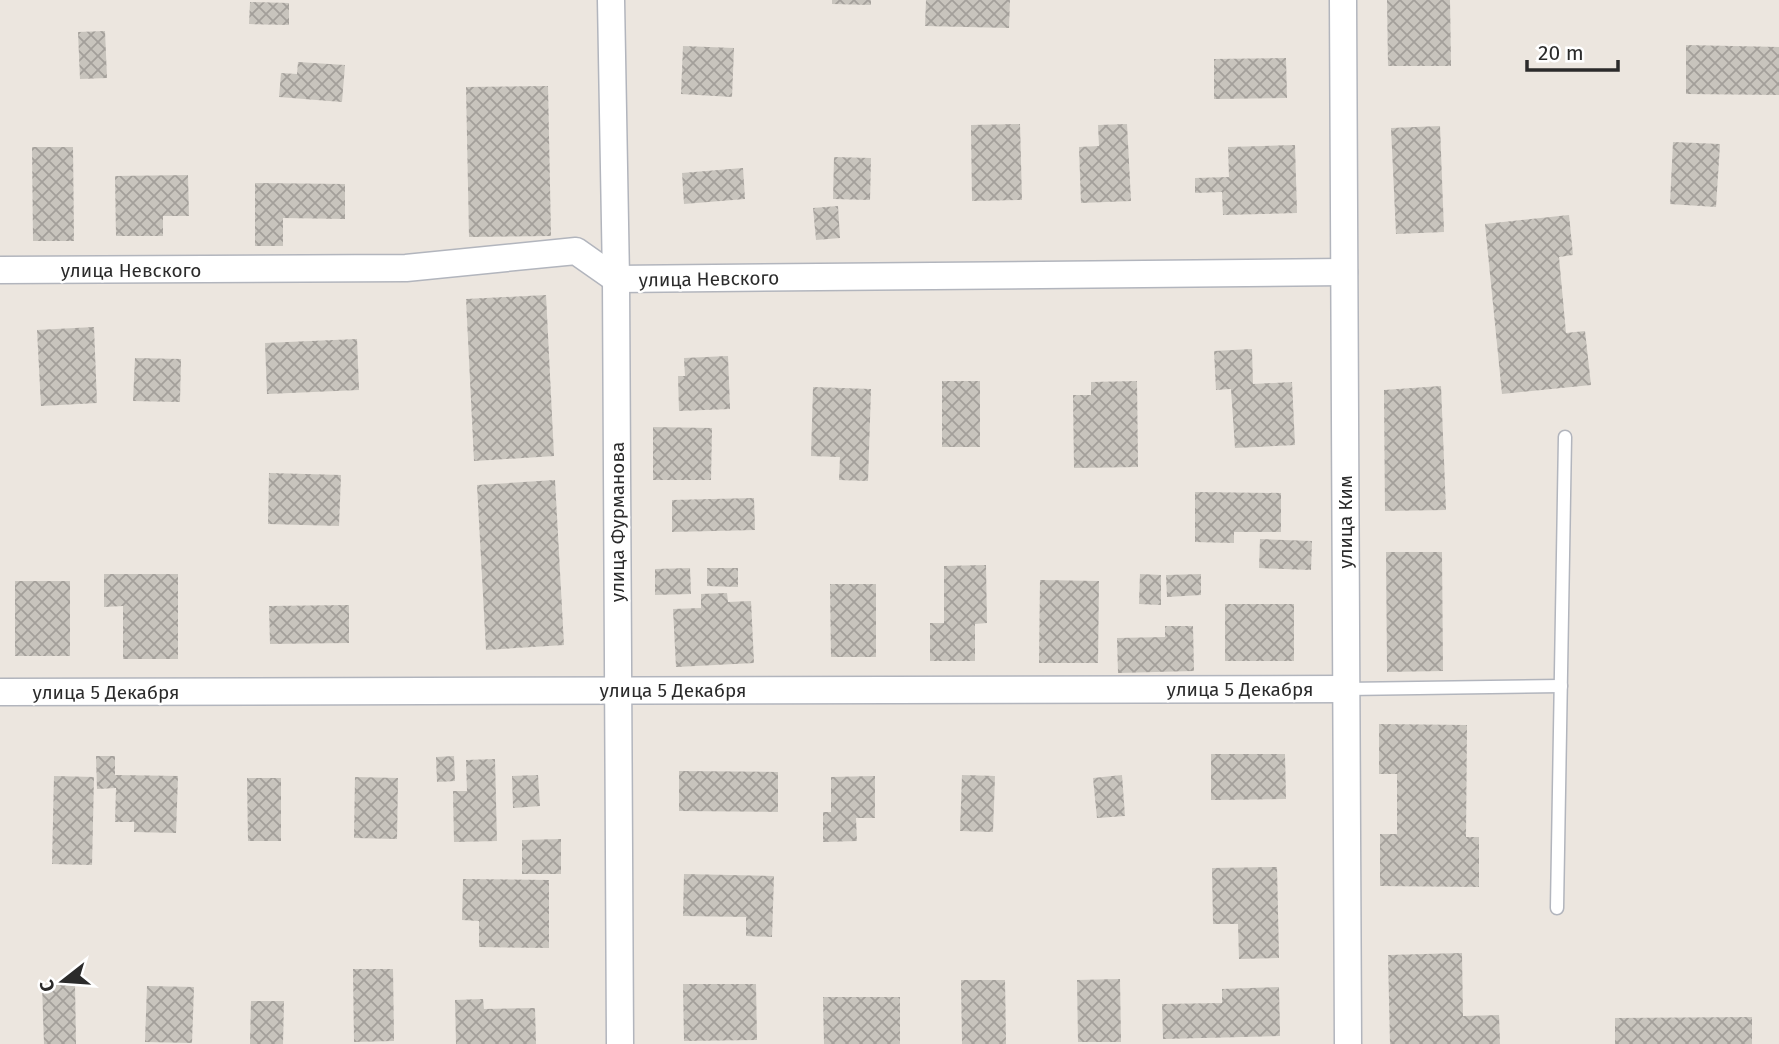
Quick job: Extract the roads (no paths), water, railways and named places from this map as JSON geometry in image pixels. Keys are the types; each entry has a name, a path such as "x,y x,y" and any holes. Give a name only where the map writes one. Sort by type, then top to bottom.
{"street":[{"name":"улица Фурманова","path":"611,0 616,279 620,1044"},
{"name":"улица Ким","path":"1343,0 1348,1044"},
{"name":"улица Невского","path":"0,270 406,268 576,251 616,279 1344,272"},
{"name":"улица 5 Декабря","path":"0,692 1346,689"}],"lane":[{"path":"1557,908 1565,437"},
{"path":"1346,689 1561,686"}]}
